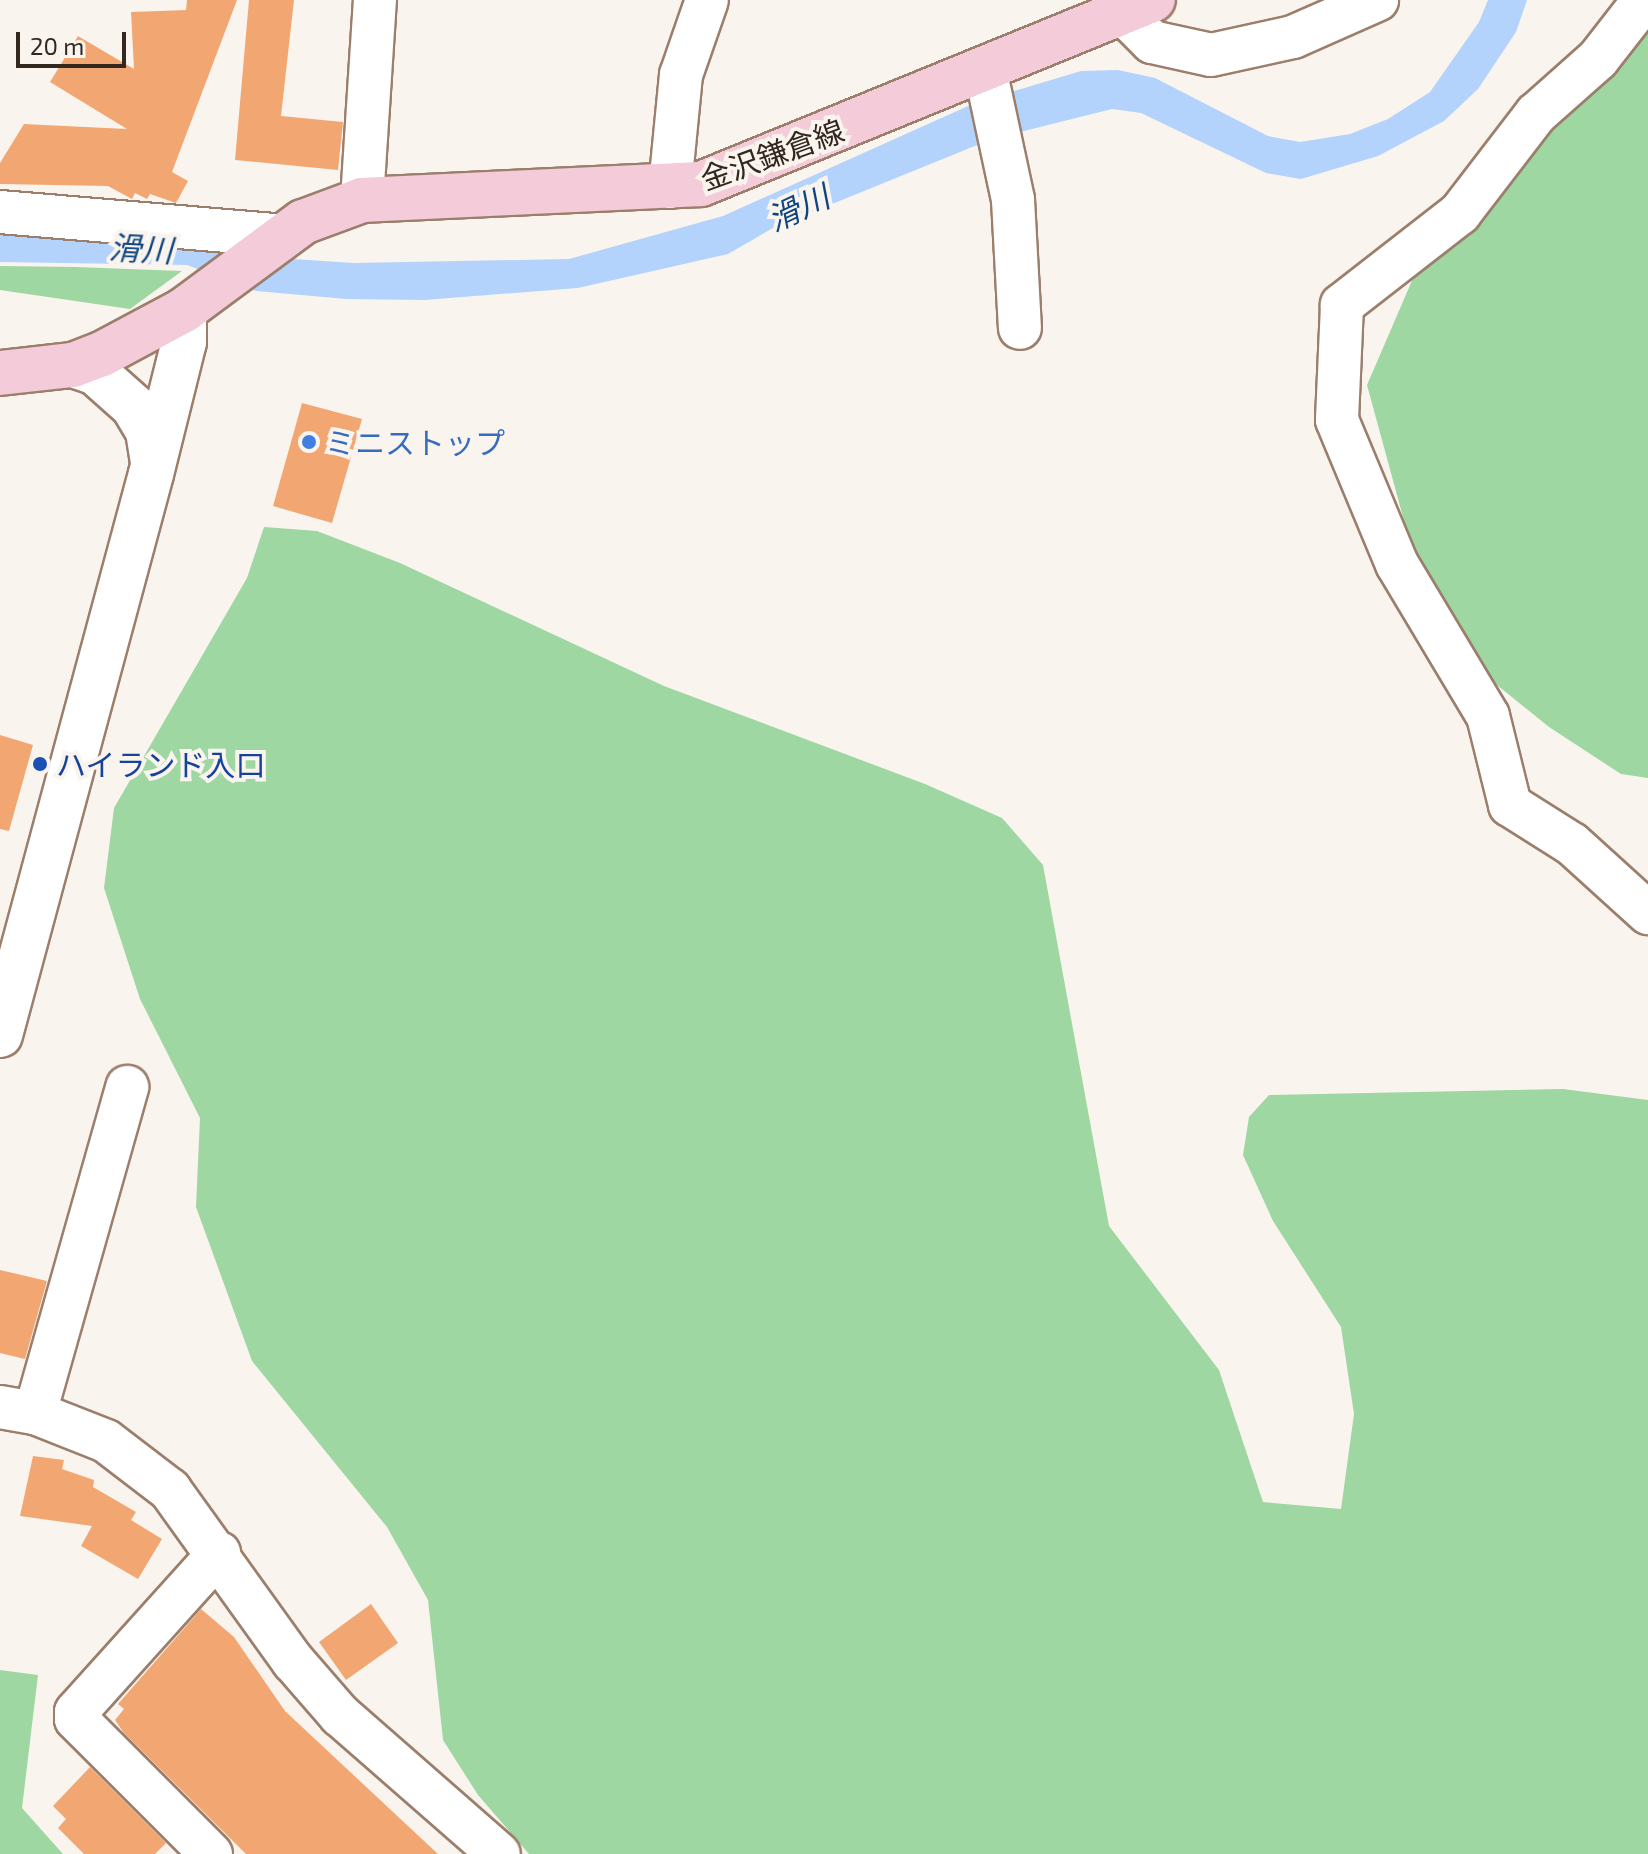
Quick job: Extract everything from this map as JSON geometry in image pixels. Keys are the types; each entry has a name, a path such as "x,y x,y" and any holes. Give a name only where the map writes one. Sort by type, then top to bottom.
{"main road":[{"name":"金沢鎌倉線","path":"191,305 303,222 362,200 701,184 1138,7"},
{"path":"0,373 73,365 191,305"}],"street":[{"path":"362,200 375,0"},
{"path":"670,187 681,75 707,0"},
{"path":"1138,7 1152,42 1211,55 1293,37 1377,0"},
{"path":"1644,0 1598,59 1536,114 1460,213 1342,305 1337,420 1397,564 1488,716 1504,763 1510,805 1572,844 1648,913"},
{"path":"985,69 1013,200 1020,328"},
{"path":"0,212 282,237"},
{"path":"0,1035 153,463 191,305"},
{"path":"73,365 96,373 133,406 148,431 153,463"},
{"path":"127,1087 18,1410 106,1441 170,1490 219,1553 293,1661 340,1715 499,1854"},
{"path":"211,1854 76,1719 76,1712 219,1553"}],"green space":[{"path":"1648,33 1648,778 1621,774 1549,727 1476,668 1409,539 1367,385 1417,269"},
{"path":"0,266 182,271 130,309 0,290"},
{"path":"264,527 317,531 400,563 664,686 925,784 1002,818 1043,865 1109,1226 1219,1370 1263,1502 1341,1509 1354,1414 1341,1327 1273,1221 1243,1155 1249,1117 1269,1095 1563,1089 1648,1100 1648,1854 529,1854 478,1795 443,1740 428,1600 387,1527 252,1361 196,1207 200,1118 140,999 104,888 114,808 247,578"},
{"path":"0,1670 38,1675 22,1808 63,1854 0,1854"}],"water":[{"name":"滑川","path":"1488,0 1527,0 1516,32 1478,89 1444,121 1378,156 1301,179 1266,173 1141,113 1112,109 992,139 773,228 728,254 578,288 424,300 347,299 256,291 187,265 0,262 0,228 221,239 293,259 354,263 569,259 723,216 977,102 1081,71 1118,70 1155,78 1268,136 1300,142 1350,134 1388,119 1430,92 1479,22"}],"building":[{"path":"187,0 237,0 172,172 188,181 176,203 150,194 147,199 135,193 132,199 108,186 0,184 0,163 24,124 127,129 50,82 78,36 134,69 131,12 186,10"},
{"path":"249,0 294,0 281,116 343,122 338,170 235,160"},
{"path":"302,403 362,419 332,523 273,506"},
{"path":"0,735 33,745 9,831 0,829"},
{"path":"0,1270 47,1281 25,1359 0,1353"},
{"path":"33,1456 64,1460 62,1469 94,1480 93,1487 136,1512 131,1520 162,1539 138,1579 81,1546 92,1526 20,1516"},
{"path":"371,1604 398,1643 346,1680 319,1642"},
{"path":"201,1609 234,1637 285,1711 438,1854 246,1854 124,1733 115,1720 124,1709 118,1704"},
{"path":"90,1767 166,1843 155,1854 84,1854 58,1828 66,1819 53,1806"}],"place":[{"name":"ミニストップ","path":"309,442"},
{"name":"ハイランド入口","path":"40,764"}]}
